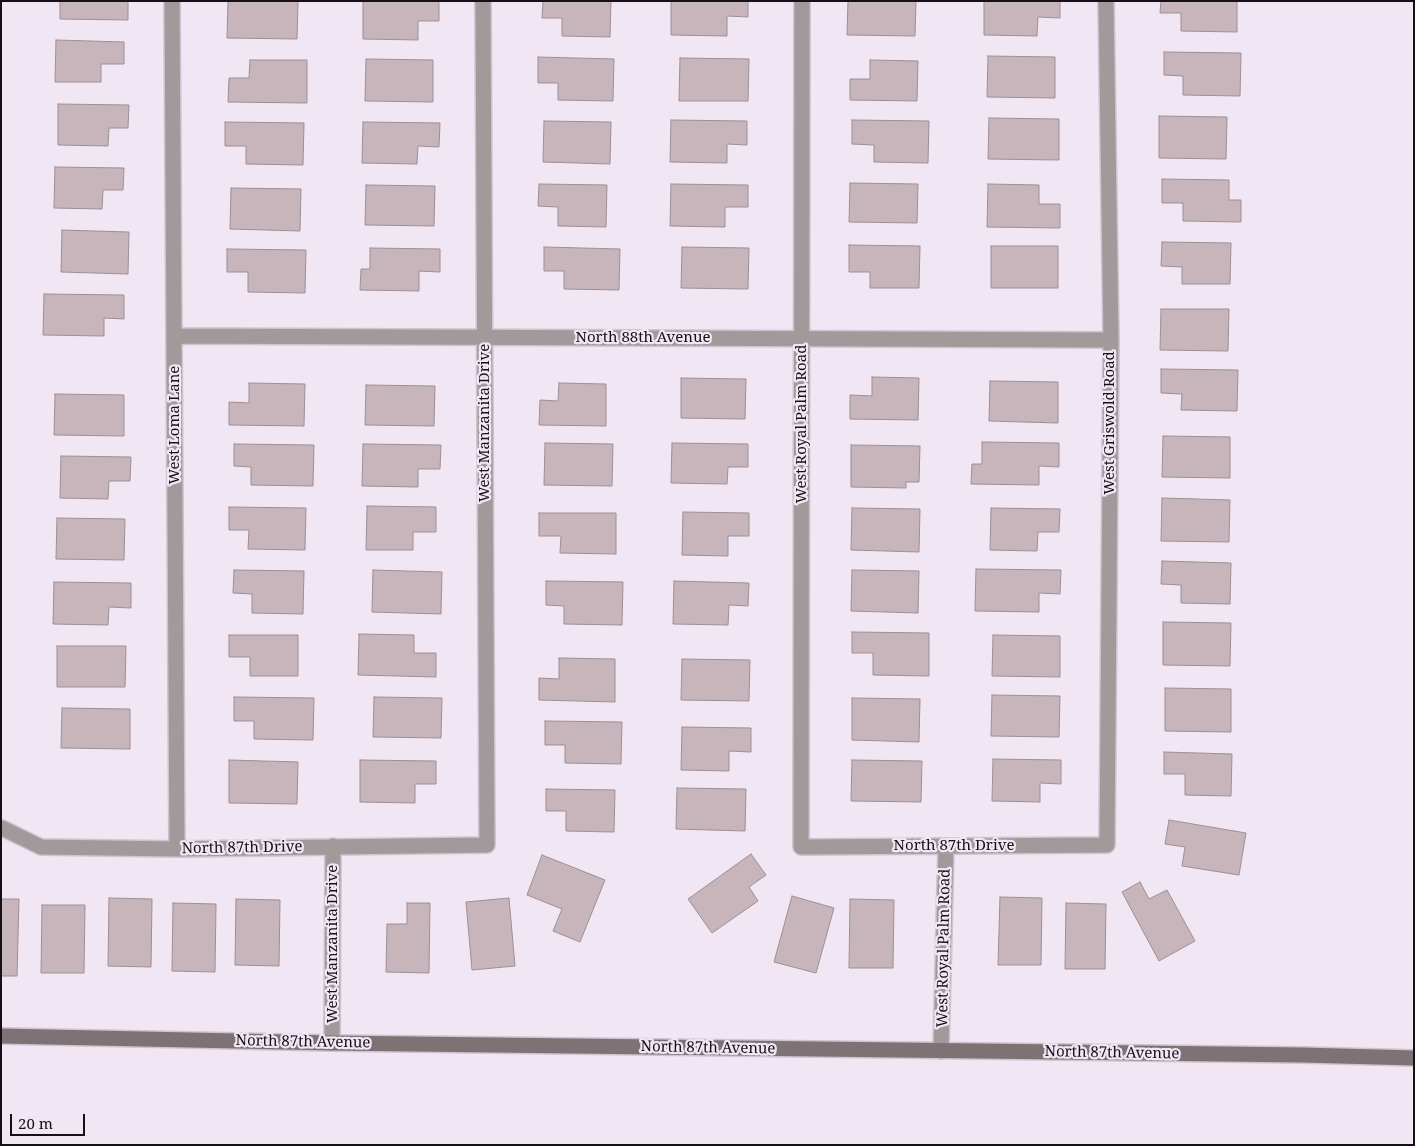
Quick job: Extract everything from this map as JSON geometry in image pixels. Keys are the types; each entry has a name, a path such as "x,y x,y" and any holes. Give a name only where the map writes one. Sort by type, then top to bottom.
{"street":[{"name":"West Loma Lane","path":"172,1 177,849"},
{"name":"West Manzanita Drive","path":"483,1 487,845"},
{"name":"West Royal Palm Road","path":"801,847 802,1"},
{"name":"West Griswold Road","path":"1106,1 1111,340 1107,845"},
{"name":"North 88th Avenue","path":"174,336 1111,340"},
{"name":"North 87th Drive","path":"2,828 41,847 177,849 487,845"},
{"name":"North 87th Drive","path":"801,847 1107,845"},
{"name":"West Manzanita Drive","path":"332,1043 333,846"},
{"name":"West Royal Palm Road","path":"941,1051 946,846"},
{"name":"North 87th Avenue","path":"1,1036 332,1043 1414,1058"}],"building":[{"path":"60,1 128,1 128,20 60,19"},
{"path":"228,1 298,1 297,39 227,38"},
{"path":"363,1 439,1 439,21 418,21 418,40 363,39"},
{"path":"543,1 611,1 610,37 562,36 562,18 542,18"},
{"path":"671,1 748,1 748,17 727,16 727,36 671,35"},
{"path":"848,1 916,1 915,36 847,35"},
{"path":"984,1 1060,1 1060,18 1038,17 1037,36 984,35"},
{"path":"1161,1 1237,1 1237,32 1181,31 1181,13 1160,13"},
{"path":"56,40 124,42 124,64 101,64 101,82 55,82"},
{"path":"1164,52 1241,53 1240,96 1183,95 1183,76 1164,75"},
{"path":"988,56 1055,57 1055,98 987,97"},
{"path":"538,57 614,59 613,101 558,100 558,83 538,83"},
{"path":"680,58 749,59 748,101 679,101"},
{"path":"366,59 433,60 433,102 365,101"},
{"path":"250,60 307,60 307,103 228,102 229,78 249,78"},
{"path":"870,60 918,61 917,101 850,100 850,79 870,79"},
{"path":"58,104 129,105 128,128 109,128 108,146 58,145"},
{"path":"1159,116 1227,117 1226,159 1159,158"},
{"path":"989,118 1059,119 1059,160 988,159"},
{"path":"671,120 747,121 747,145 727,144 727,163 670,162"},
{"path":"852,120 929,121 928,163 874,162 874,145 852,144"},
{"path":"544,121 611,122 610,164 543,162"},
{"path":"225,122 304,123 303,165 246,164 246,146 225,146"},
{"path":"363,122 440,123 439,147 418,146 417,164 362,163"},
{"path":"55,167 124,168 123,190 103,190 102,209 54,208"},
{"path":"1162,179 1229,180 1229,200 1241,200 1241,222 1183,221 1183,203 1162,203"},
{"path":"850,183 918,184 917,223 849,222"},
{"path":"539,184 607,185 606,227 558,226 558,207 538,206"},
{"path":"671,184 748,185 748,207 725,207 725,227 670,226"},
{"path":"988,184 1039,185 1039,204 1060,204 1060,228 987,227"},
{"path":"366,185 435,186 434,226 365,225"},
{"path":"231,188 301,189 300,231 230,229"},
{"path":"62,230 129,232 128,274 61,272"},
{"path":"1162,242 1231,243 1230,284 1182,284 1182,267 1161,266"},
{"path":"849,245 920,246 919,288 870,288 870,272 849,272"},
{"path":"991,246 1058,246 1058,288 991,288"},
{"path":"544,247 620,249 619,290 564,289 564,271 544,271"},
{"path":"682,247 749,248 748,289 681,288"},
{"path":"370,248 440,249 440,272 419,271 419,291 360,290 361,269 370,269"},
{"path":"227,249 306,250 305,293 248,292 248,272 227,272"},
{"path":"44,294 124,295 124,319 104,318 104,336 43,335"},
{"path":"1161,309 1229,309 1228,351 1160,350"},
{"path":"1161,369 1238,370 1237,411 1181,410 1182,394 1161,393"},
{"path":"872,377 919,378 918,420 850,419 850,395 872,396"},
{"path":"681,378 746,379 745,419 681,418"},
{"path":"990,381 1058,382 1058,423 989,421"},
{"path":"249,383 305,384 304,426 229,425 229,402 249,403"},
{"path":"559,383 606,384 606,426 539,425 540,400 558,401"},
{"path":"366,385 435,386 434,426 365,425"},
{"path":"55,394 124,395 124,436 54,435"},
{"path":"1163,436 1230,437 1230,478 1162,477"},
{"path":"982,442 1059,443 1059,467 1039,466 1039,485 971,484 972,464 982,464"},
{"path":"545,443 613,444 612,486 544,485"},
{"path":"672,443 748,444 748,467 728,467 727,484 671,483"},
{"path":"234,444 314,445 313,486 251,485 251,467 234,466"},
{"path":"363,444 441,445 440,469 418,469 418,487 362,486"},
{"path":"851,445 920,446 919,482 906,482 906,488 851,487"},
{"path":"61,456 131,457 130,481 109,481 108,499 60,498"},
{"path":"1162,498 1230,500 1229,542 1161,541"},
{"path":"367,506 436,507 436,532 413,532 413,550 366,550"},
{"path":"229,507 306,508 305,550 248,549 249,530 229,530"},
{"path":"852,508 920,509 919,552 851,550"},
{"path":"991,508 1060,509 1059,532 1038,532 1037,551 990,550"},
{"path":"683,512 749,513 749,536 728,536 728,556 682,555"},
{"path":"539,513 616,513 616,554 560,553 561,536 539,536"},
{"path":"57,518 125,519 124,560 56,559"},
{"path":"1162,561 1231,563 1230,604 1181,603 1181,585 1161,584"},
{"path":"976,569 1061,570 1060,594 1039,593 1039,612 975,611"},
{"path":"234,570 304,571 303,614 252,613 252,594 233,593"},
{"path":"373,570 442,572 441,614 372,612"},
{"path":"852,570 919,571 918,613 851,611"},
{"path":"546,581 623,582 622,625 564,624 564,606 546,605"},
{"path":"674,581 749,583 748,606 729,605 728,625 673,624"},
{"path":"54,582 131,583 131,608 109,607 108,625 53,624"},
{"path":"1163,622 1231,623 1230,666 1163,665"},
{"path":"852,632 929,633 929,676 873,675 873,653 852,653"},
{"path":"359,634 414,635 414,653 436,653 436,677 358,675"},
{"path":"229,635 298,635 298,676 250,676 250,657 229,657"},
{"path":"993,635 1060,636 1060,677 992,676"},
{"path":"57,646 126,646 125,687 57,687"},
{"path":"559,658 615,659 615,702 539,700 539,678 559,679"},
{"path":"682,659 750,660 749,701 681,700"},
{"path":"1165,688 1231,689 1231,732 1165,731"},
{"path":"992,695 1060,696 1059,737 991,736"},
{"path":"234,697 314,698 313,740 254,739 254,721 234,721"},
{"path":"374,697 442,698 441,738 373,737"},
{"path":"852,698 920,699 919,742 852,740"},
{"path":"62,708 130,709 130,749 61,748"},
{"path":"545,721 622,722 621,764 565,763 565,745 545,745"},
{"path":"682,727 751,728 751,752 729,751 729,771 681,770"},
{"path":"1164,752 1232,754 1231,796 1185,795 1185,774 1164,774"},
{"path":"993,759 1061,760 1061,784 1040,783 1040,802 992,801"},
{"path":"229,760 298,762 297,804 229,803"},
{"path":"360,760 436,761 436,784 415,784 415,803 360,802"},
{"path":"852,760 922,761 921,802 851,801"},
{"path":"677,788 746,789 745,831 676,829"},
{"path":"546,789 615,790 614,832 566,831 566,811 546,811"},
{"path":"1169,820 1246,833 1239,875 1182,866 1185,847 1165,844"},
{"path":"751,854 766,875 749,887 758,901 712,933 688,899"},
{"path":"542,855 605,880 580,942 553,931 562,909 527,895"},
{"path":"1140,882 1149,899 1167,890 1195,941 1159,961 1122,892"},
{"path":"792,896 834,908 816,973 774,962"},
{"path":"1000,897 1042,898 1041,965 998,965"},
{"path":"109,898 152,899 151,967 108,966"},
{"path":"509,898 515,966 472,970 466,902"},
{"path":"1,899 19,899 17,976 1,976"},
{"path":"236,899 280,900 279,966 235,965"},
{"path":"850,899 894,900 893,968 849,968"},
{"path":"173,903 216,904 215,972 172,971"},
{"path":"407,903 430,903 429,973 386,972 387,924 407,924"},
{"path":"1066,903 1106,904 1105,969 1065,969"},
{"path":"42,905 85,905 84,973 41,973"}]}
